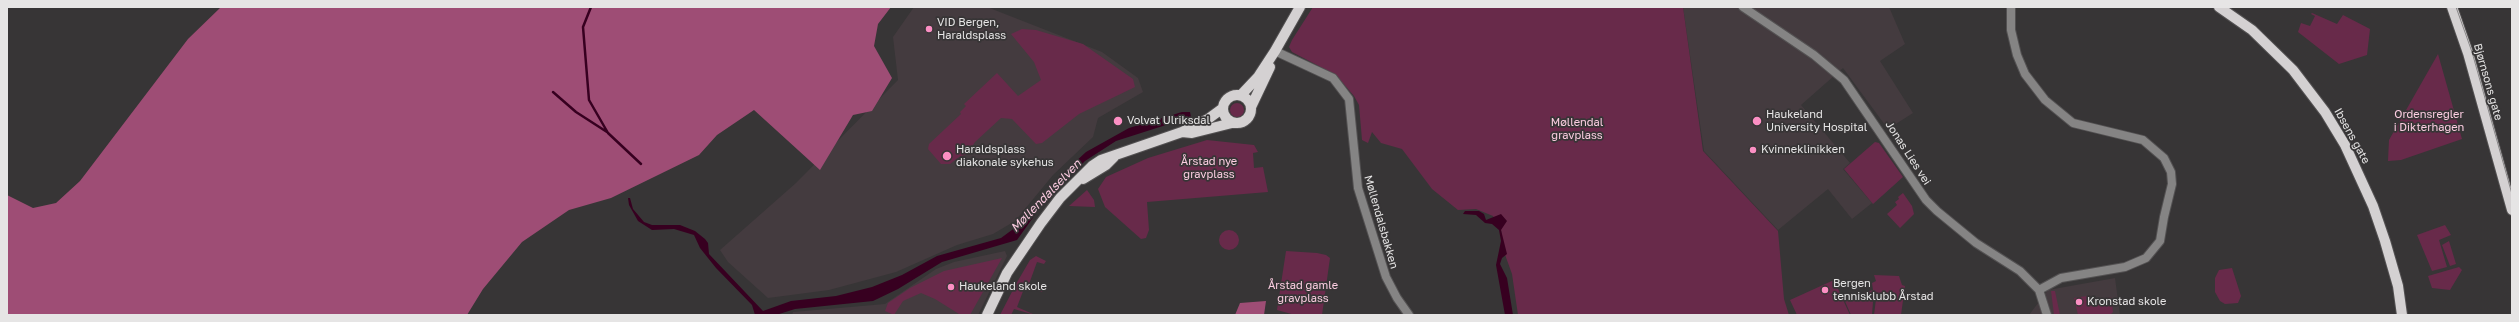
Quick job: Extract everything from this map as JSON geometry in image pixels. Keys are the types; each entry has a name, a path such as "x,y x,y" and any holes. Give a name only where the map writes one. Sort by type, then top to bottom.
{"main road":[{"name":"Ibsens gate","path":"2220,7 2252,30 2292,70 2325,112 2345,145 2373,206 2385,241 2398,286 2402,315"},
{"name":"Bjørnsons gate","path":"2452,7 2468,53 2512,210"},
{"path":"1241,95 1258,77 1300,8"},
{"path":"1251,107 1272,64 1274,51"},
{"path":"987,315 1002,282 1025,245 1051,209 1096,163 1138,146 1182,132 1208,119 1223,108 1230,96 1241,95 1248,100 1251,107 1251,114 1247,120 1240,124 1232,123 1192,133 1182,132"},
{"path":"1223,108 1224,116 1232,123"}],"street":[{"name":"Jonas Lies vei","path":"1743,7 1814,55 1844,80 1866,109 1915,186 1937,212 1976,243 2020,271 2039,290 2047,315"},
{"path":"2011,7 2011,30 2017,55 2025,74 2045,100 2073,123 2143,140 2154,148 2168,164 2172,184 2160,241 2152,252 2137,263 2061,278 2039,290"},
{"name":"Møllendalsbakken","path":"1274,51 1333,78 1349,99 1358,188 1386,277 1397,298 1409,315"}],"shaded area":[{"path":"221,7 891,7 878,24 874,46 892,78 872,111 853,115 820,170 754,110 717,135 699,155 611,198 569,210 522,242 483,289 467,315 7,315 7,195 33,208 56,203 80,181 188,39"},
{"name":"Haraldsplass diakonale sykehus","path":"914,7 987,7 1102,52 1138,78 1143,92 1098,118 1093,137 1053,175 1015,221 993,234 957,245 896,272 829,290 768,298 728,262 720,250 796,183 898,80 893,37"},
{"name":"Haukeland University Hospital","path":"1683,7 1889,7 1905,44 1880,61 1913,113 1888,129 1843,68 1801,105 1850,163 1843,169 1872,203 1852,219 1828,189 1778,230 1704,151"},
{"name":"Haukeland skole","path":"1005,251 1007,256 978,315 792,315 793,312 885,304 936,269 954,262"},
{"name":"Kronstad skole","path":"2115,278 2120,315 2029,315 2048,290"},
{"path":"1266,301 1264,315 1235,315 1240,303"}],"green space":[{"name":"Møllendal gravplass","path":"1313,7 1683,7 1703,151 1778,231 1784,299 1789,315 1518,315 1512,274 1503,249 1501,229 1493,216 1476,209 1458,210 1432,189 1402,149 1381,143 1372,132 1368,143 1362,140 1359,105 1354,96 1336,75 1292,52 1289,47 1292,40"},
{"path":"2312,13 2337,24 2343,15 2370,29 2367,55 2339,64 2298,32 2301,23 2310,26 2315,16 2311,14"},
{"path":"1022,29 1036,30 1083,44 1133,79 1135,87 1079,114 1042,143 1036,144 1012,119 1001,118 975,142 967,154 959,157 950,164 941,164 928,149 929,144 961,114 960,112 966,106 964,104 997,73 1018,96 1041,80 1034,62 1011,34"},
{"name":"Ordensregler i Dikterhagen","path":"2438,54 2462,139 2401,160 2388,161 2389,140"},
{"path":"1237,103 1242,105 1244,110 1242,115 1237,117 1232,115 1230,110 1232,105"},
{"name":"Årstad nye gravplass","path":"1207,140 1254,145 1258,152 1253,153 1254,168 1263,167 1268,192 1147,202 1149,230 1146,238 1141,239 1105,207 1098,189 1106,177 1148,158"},
{"path":"1875,142 1879,143 1903,177 1873,204 1844,169"},
{"path":"1087,190 1094,200 1095,207 1069,206"},
{"path":"1903,193 1912,206 1914,214 1900,228 1887,214 1897,205 1895,202"},
{"path":"2445,225 2451,235 2439,240 2447,267 2432,271 2417,235"},
{"path":"1229,230 1236,233 1239,240 1236,247 1229,250 1222,247 1219,240 1222,233"},
{"path":"2449,241 2456,264 2450,266 2442,245"},
{"name":"Årstad gamle gravplass","path":"1286,251 1317,253 1326,255 1330,258 1322,315 1295,315 1277,310"},
{"path":"1036,256 1046,261 1044,264 1037,262 1029,284 1043,290 1042,292 1025,286 1017,307 1035,315 1014,309 1011,315 1000,315 1030,260"},
{"path":"1002,258 970,315 959,314 935,299 921,293 903,301 894,315 885,311 888,303 910,288 944,271"},
{"path":"2459,267 2462,270 2450,290 2432,288 2428,276"},
{"path":"2232,268 2241,296 2238,303 2225,304 2220,301 2215,292 2215,278 2219,270"},
{"path":"1874,275 1899,276 1902,285 1905,286 1901,315 1874,315 1877,291 1873,302 1872,315 1851,315 1844,299 1873,290 1872,283 1876,281"},
{"name":"Bergen tennisklubb Årstad","path":"1834,280 1850,315 1797,315 1790,300"},
{"path":"2051,291 2055,291 2060,315 2054,315"},
{"path":"2087,296 2089,301 2111,297 2113,312 2110,315 2078,315 2074,298"}],"water":[{"name":"Møllendalselven","path":"1182,112 1190,112 1191,117 1116,141 1085,161 1042,205 1017,240 942,262 898,289 873,301 795,309 776,315 755,315 752,305 716,268 700,248 694,235 674,229 652,230 638,221 629,205 628,198 630,198 633,209 644,222 652,225 680,225 695,231 708,243 709,254 763,311 791,301 836,296 872,287 902,275 937,256 1001,238 1016,227 1048,187 1086,152 1129,128"},
{"path":"1465,211 1479,211 1484,214 1486,220 1501,214 1507,221 1501,230 1507,254 1502,258 1500,264 1507,278 1513,315 1505,315 1496,265 1501,241 1499,230 1492,224 1485,223 1476,215 1463,214"}],"pier":[{"path":"1055,177 1060,181 1066,180 1041,208 1033,202"}],"waterway":[{"path":"591,7 583,27 589,100 608,133 641,164"},
{"path":"553,92 576,112 607,132"}],"tram line":[{"path":"2456,7 2472,52 2512,194"}],"place":[{"name":"VID Bergen, Haraldsplass","path":"929,29"},
{"name":"Volvat Ulriksdal","path":"1118,121"},
{"name":"Haukeland University Hospital","path":"1757,121"},
{"name":"Kvinneklinikken","path":"1753,150"},
{"name":"Haraldsplass diakonale sykehus","path":"947,156"},
{"name":"Haukeland skole","path":"951,287"},
{"name":"Bergen tennisklubb Årstad","path":"1825,290"},
{"name":"Kronstad skole","path":"2079,302"}]}
